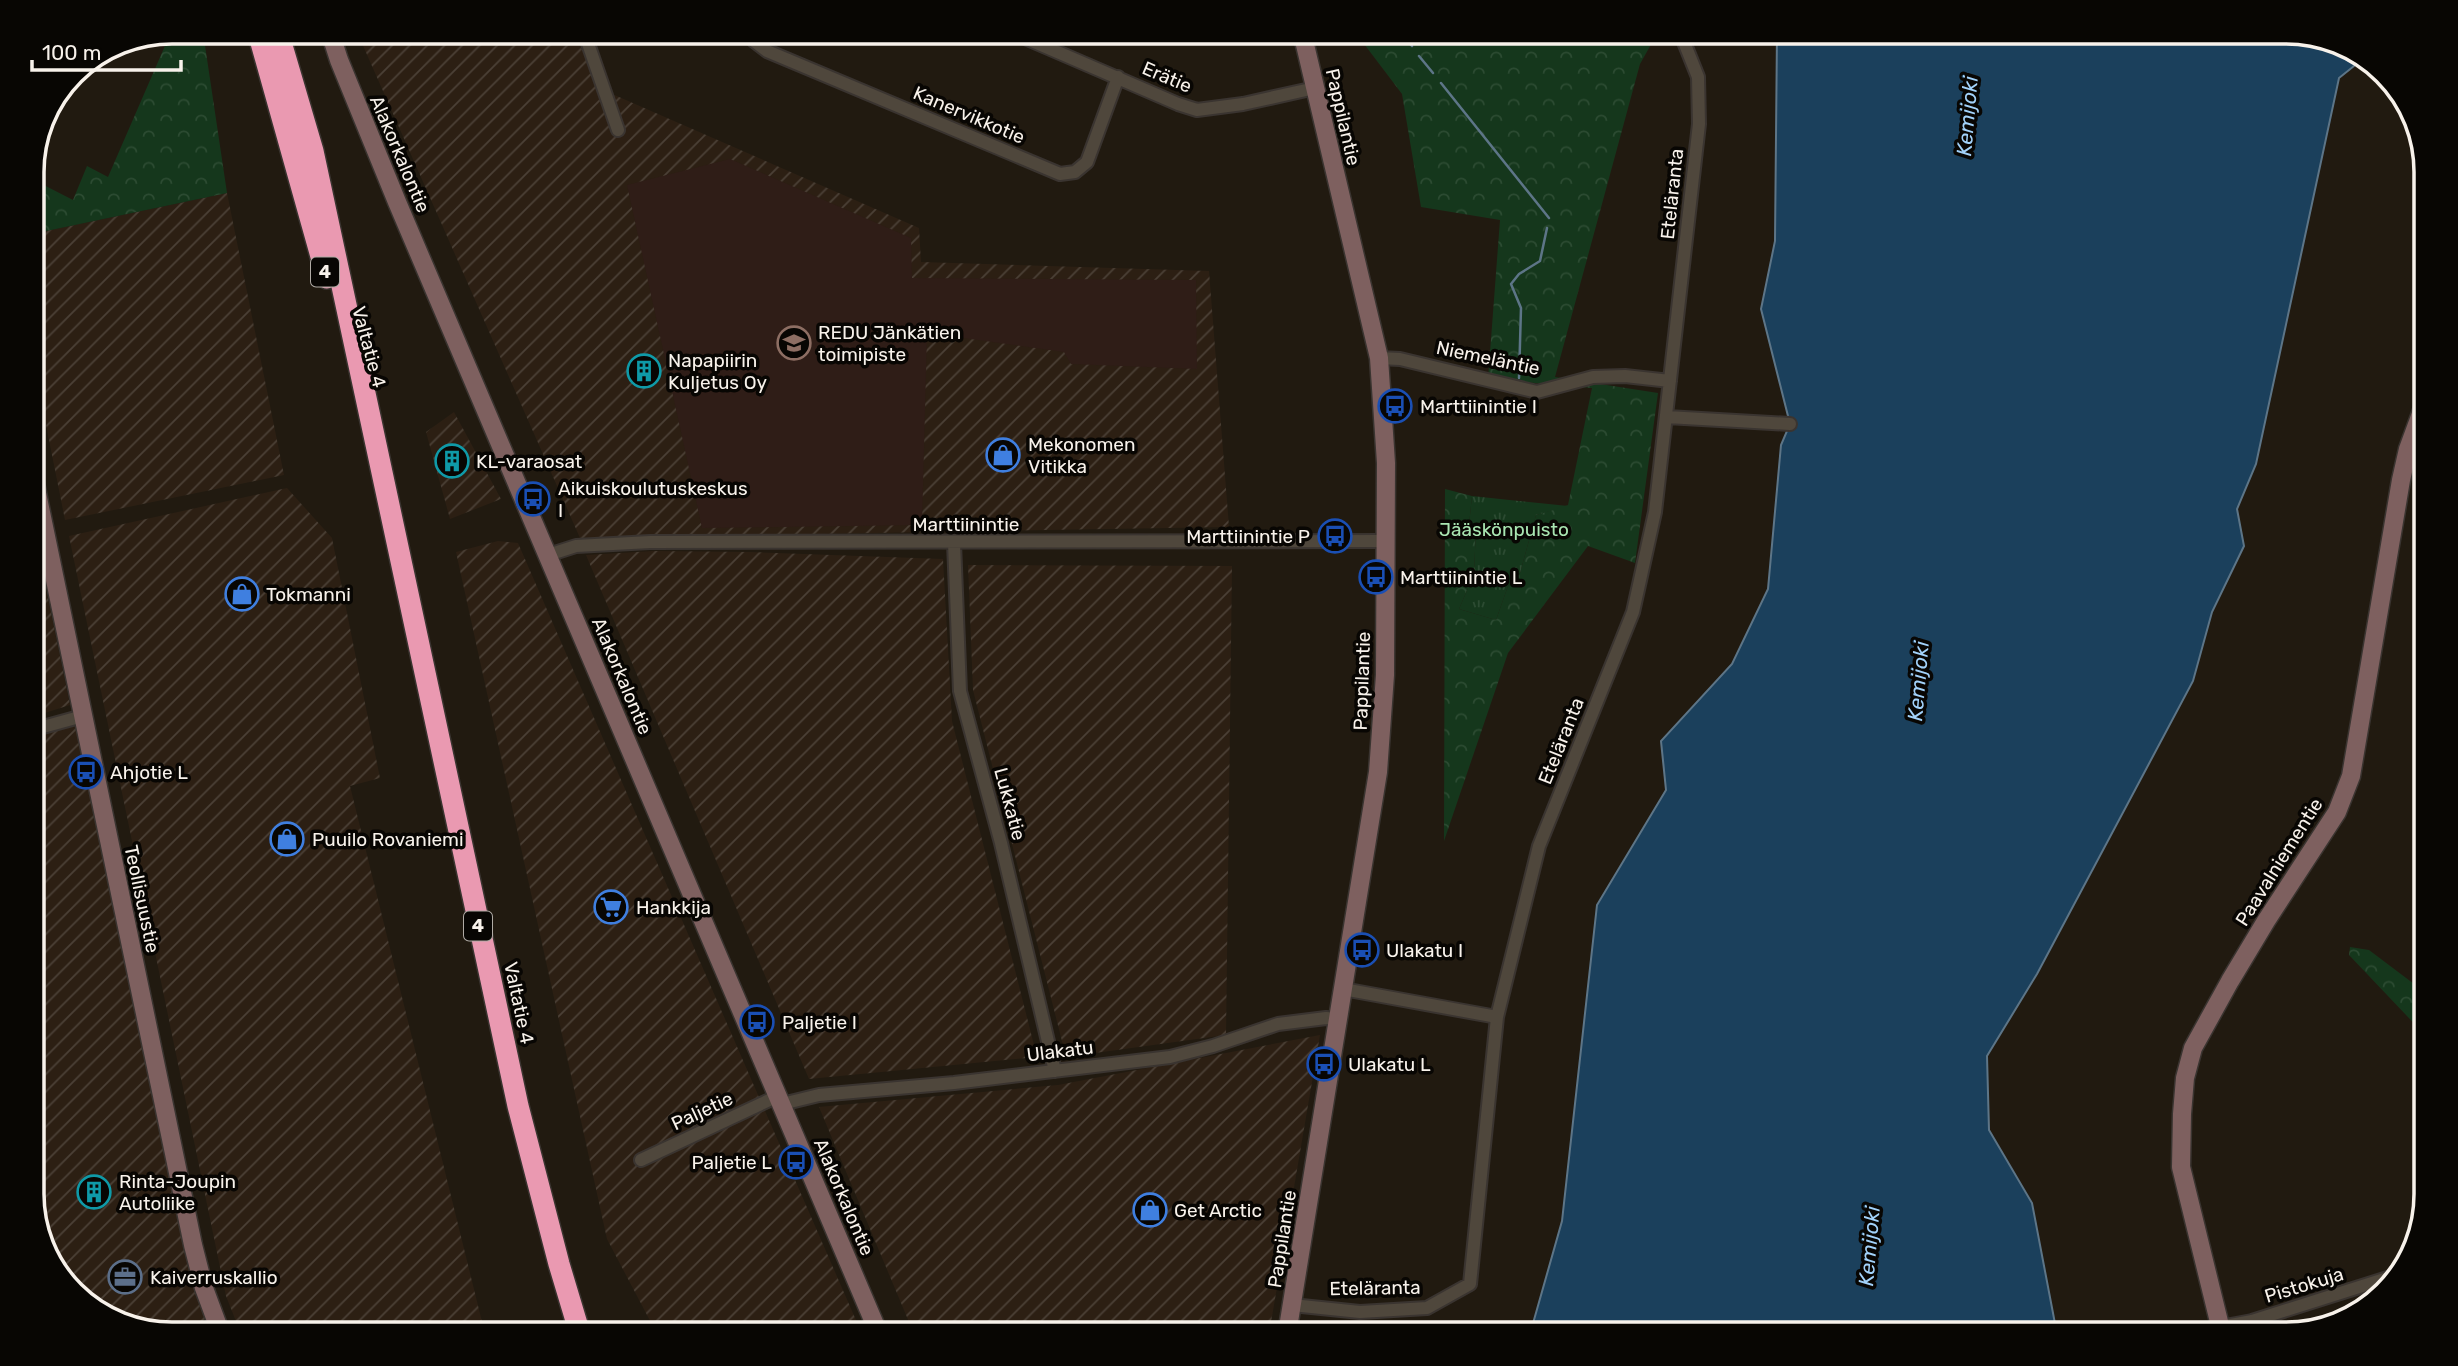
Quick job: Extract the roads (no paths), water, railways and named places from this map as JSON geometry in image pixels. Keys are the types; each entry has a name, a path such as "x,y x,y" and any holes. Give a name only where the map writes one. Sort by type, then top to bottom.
{"highway":[{"name":"Valtatie 4","path":"261,44 391,513"},
{"name":"Valtatie 4","path":"282,44 313,151 518,1106 576,1322"}],"street":[{"name":"Alakorkalontie","path":"334,44 366,128 874,1322"},
{"path":"588,44 618,130"},
{"name":"Kanervikkotie","path":"761,44 767,51 1060,174 1075,172 1087,162 1118,77"},
{"name":"Erätie","path":"1040,44 1197,110 1243,104 1315,88"},
{"name":"Pappilantie","path":"1289,1322 1378,772 1385,675 1386,438 1379,358 1305,44"},
{"name":"Eteläranta","path":"1292,1305 1360,1312 1427,1308 1470,1284 1497,1017 1539,846 1633,612 1655,512 1699,124 1698,77 1685,44"},
{"name":"Niemeläntie","path":"1379,358 1400,359 1537,392 1593,377 1625,376 1670,380"},
{"path":"1667,416 1790,424"},
{"name":"Paavalniementie","path":"2219,1322 2181,1167 2186,1078 2193,1048 2199,1037 2266,920 2337,812 2351,776 2401,480 2414,433"},
{"name":"Teollisuustie","path":"44,527 193,1245 216,1322"},
{"name":"Marttiinintie","path":"548,555 576,546 650,542 1386,541"},
{"name":"Lukkatie","path":"954,543 960,691 1001,843 1055,1071"},
{"path":"44,727 83,716"},
{"path":"1343,989 1497,1017"},
{"name":"Ulakatu","path":"780,1100 954,1083 1170,1057 1278,1024 1339,1019"},
{"name":"Paljetie","path":"641,1160 780,1100"},
{"name":"Pistokuja","path":"2251,1322 2381,1280"}],"water":[{"name":"Kemijoki","path":"1777,44 2286,44 2319,48 2356,65 2339,78 2256,464 2237,509 2244,546 2212,612 2193,681 2037,974 1987,1056 1989,1130 2032,1203 2055,1322 1533,1322 1562,1221 1597,905 1666,790 1661,741 1732,664 1768,589 1781,445 1790,424 1761,309 1775,241"}],"waterway":[{"path":"1419,56 1433,73"},
{"path":"1441,83 1549,218"},
{"path":"1519,378 1521,308 1511,284 1519,274 1540,261 1547,228"}],"place":[{"name":"REDU Jänkätien toimipiste","path":"794,343"},
{"name":"Napapiirin Kuljetus Oy","path":"644,371"},
{"name":"Marttiinintie I","path":"1395,406"},
{"name":"Mekonomen Vitikka","path":"1003,455"},
{"name":"KL-varaosat","path":"452,461"},
{"name":"Aikuiskoulutuskeskus I","path":"533,499"},
{"name":"Marttiinintie P","path":"1335,536"},
{"name":"Marttiinintie L","path":"1376,577"},
{"name":"Tokmanni","path":"242,594"},
{"name":"Ahjotie L","path":"86,772"},
{"name":"Puuilo Rovaniemi","path":"287,839"},
{"name":"Hankkija","path":"611,907"},
{"name":"Ulakatu I","path":"1362,950"},
{"name":"Paljetie I","path":"757,1022"},
{"name":"Ulakatu L","path":"1324,1064"},
{"name":"Paljetie L","path":"796,1162"},
{"name":"Rinta-Joupin Autoliike","path":"94,1192"},
{"name":"Get Arctic","path":"1150,1210"},
{"name":"Kaiverruskallio","path":"125,1277"}],"park label":[{"name":"Jääskönpuisto","path":"1504,529"}]}
